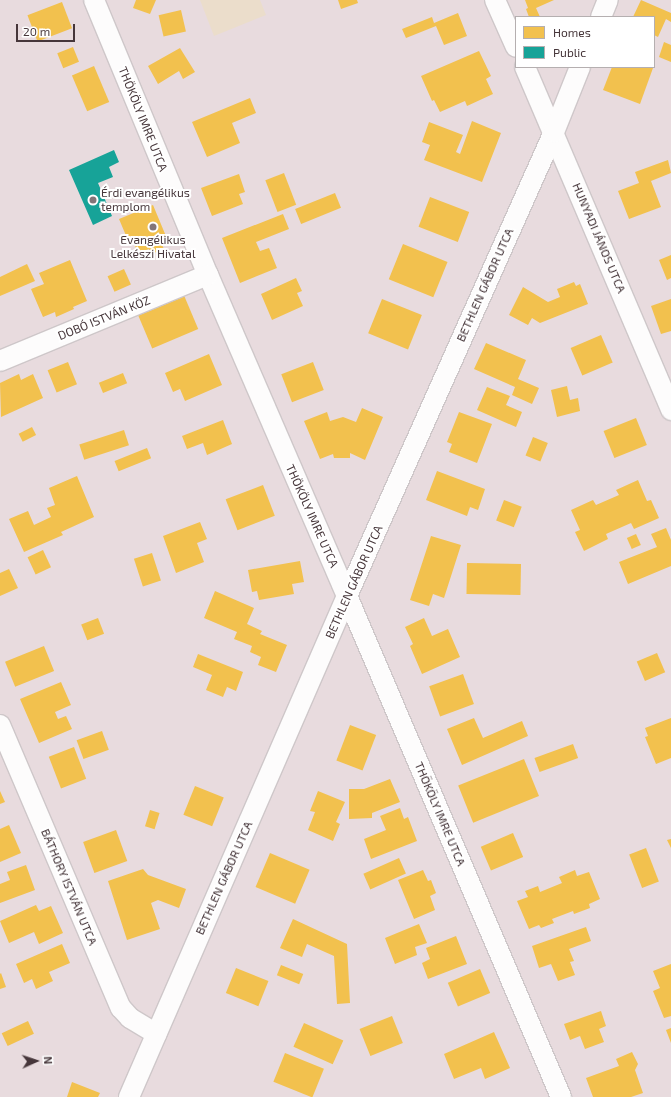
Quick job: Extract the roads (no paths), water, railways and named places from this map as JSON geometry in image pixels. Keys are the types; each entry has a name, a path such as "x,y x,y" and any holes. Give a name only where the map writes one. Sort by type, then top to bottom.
{"street":[{"name":"THÖKÖLY IMRE UTCA","path":"94,0 208,275 348,596 561,1097"},
{"path":"495,0 515,44"},
{"path":"601,16 608,0"},
{"name":"HUNYADI JÁNOS UTCA","path":"525,68 554,132 671,410"},
{"name":"BETHLEN GÁBOR UTCA","path":"129,1097 348,596 554,132 580,68"},
{"name":"DOBÓ ISTVÁN KÖZ","path":"0,361 208,275"},
{"name":"BÁTHORY ISTVÁN UTCA","path":"0,725 121,1008 130,1018 157,1034"}],"place":[{"name":"Érdi evangélikus templom","path":"93,200"},
{"name":"Evangélikus Lelkészi Hivatal","path":"153,227"}]}
